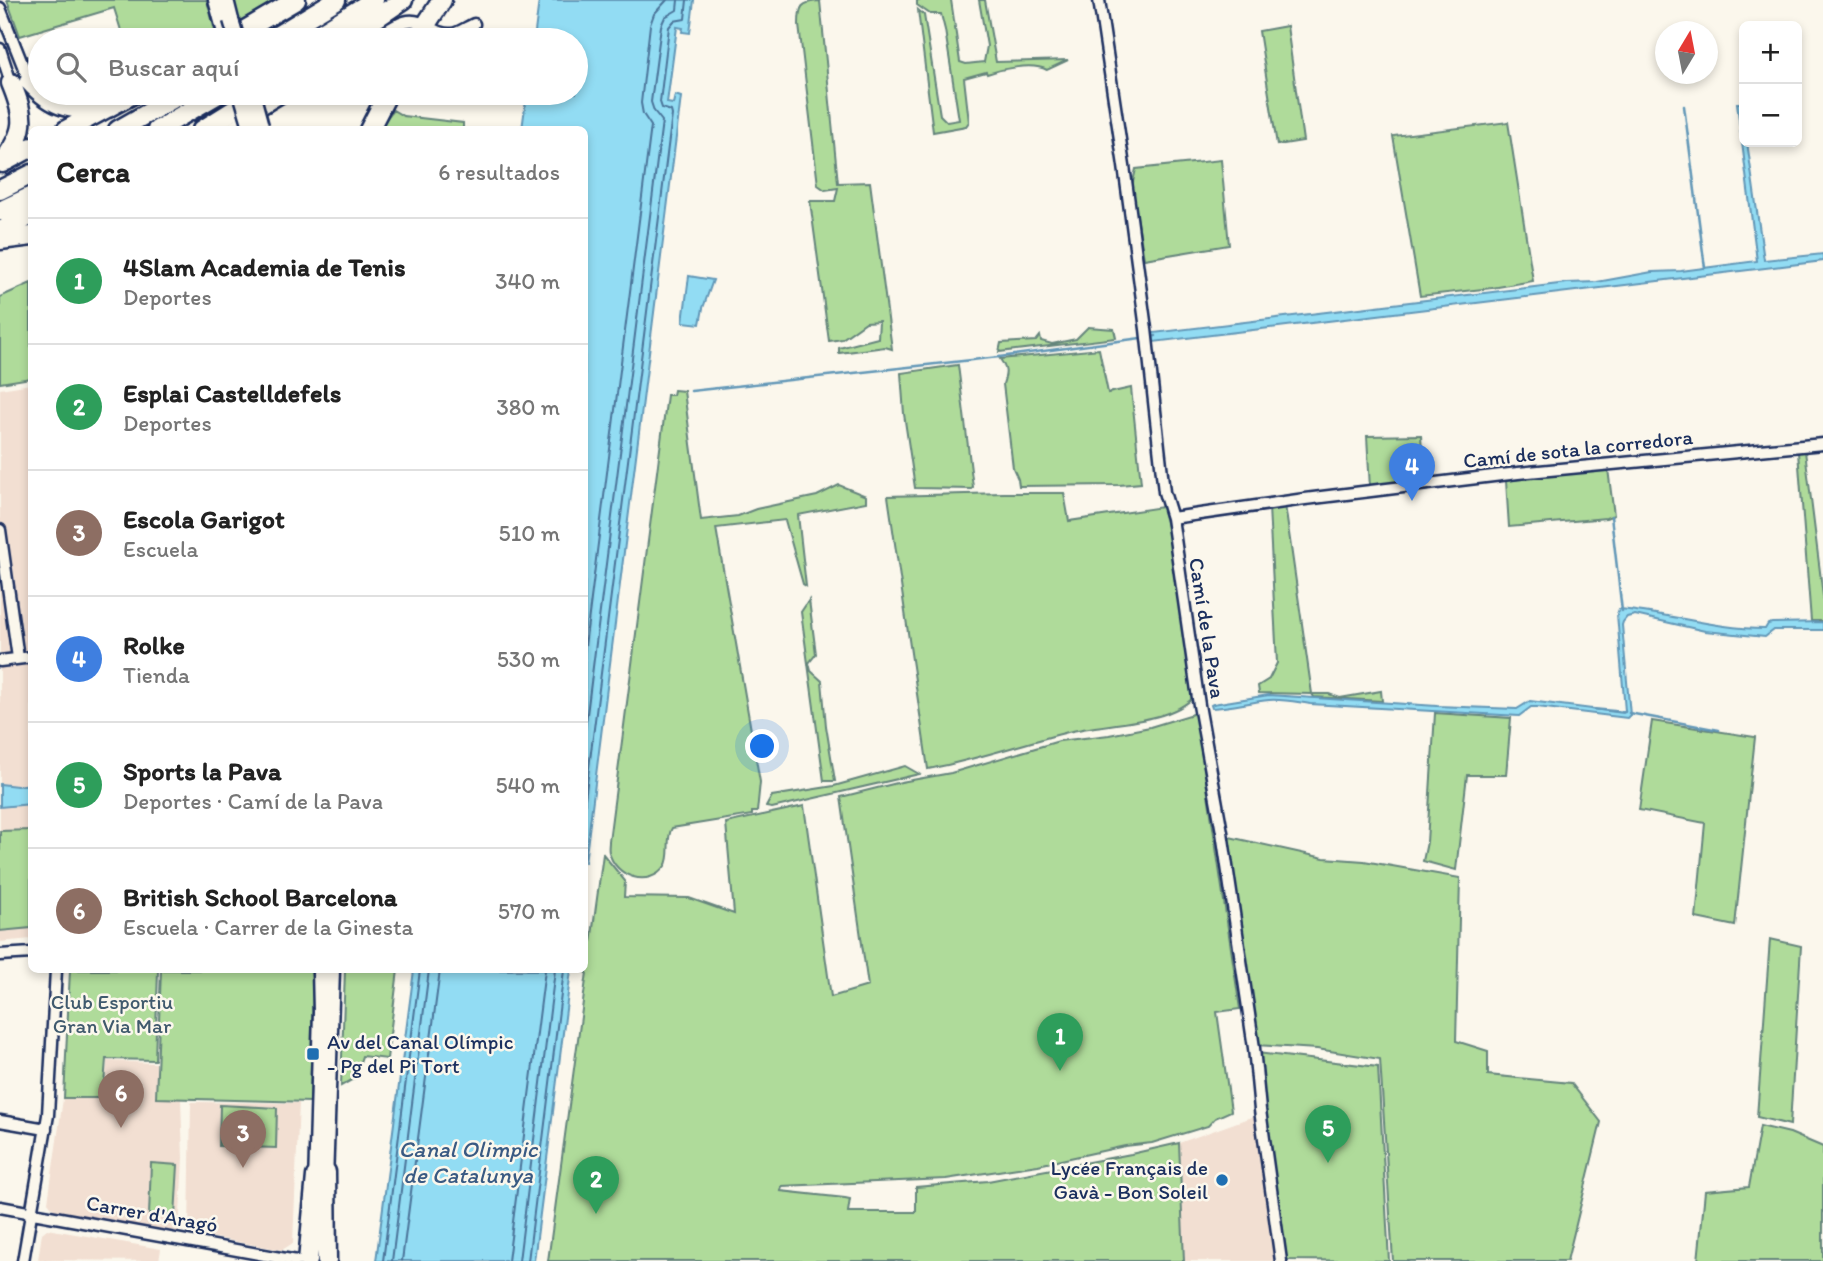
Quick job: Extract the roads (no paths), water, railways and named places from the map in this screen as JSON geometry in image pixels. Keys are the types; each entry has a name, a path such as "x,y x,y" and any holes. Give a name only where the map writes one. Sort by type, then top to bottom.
{"highway":[{"path":"248,28 296,0"},
{"path":"290,28 336,0"},
{"path":"328,28 374,0"},
{"path":"362,28 403,0"},
{"path":"430,26 442,0"},
{"path":"20,82 28,87"},
{"path":"1,163 17,141 21,128 20,82"},
{"path":"59,105 73,109 108,108"},
{"path":"74,126 113,105"},
{"path":"125,126 162,105"},
{"path":"164,126 200,105"},
{"path":"222,124 246,105"},
{"path":"371,126 382,105"},
{"path":"1,163 28,150"},
{"path":"0,190 28,176"},
{"path":"0,211 28,198"},
{"path":"0,231 28,217"},
{"path":"0,240 28,236"},
{"path":"308,1261 321,1174"},
{"path":"321,1174 327,1261"}],"street":[{"path":"216,0 230,28"},
{"path":"226,0 226,28"},
{"name":"Camí de la Pava","path":"1099,0 1149,351 1164,492 1171,518 1199,705 1222,832 1281,1261"},
{"path":"0,8 20,82"},
{"path":"392,28 412,20 435,28"},
{"path":"0,50 20,82"},
{"path":"247,105 257,126"},
{"path":"254,105 258,126"},
{"path":"222,124 262,105"},
{"path":"372,126 389,105"},
{"name":"Camí de sota la corredora","path":"1171,518 1518,473 1823,444"},
{"path":"0,530 18,659"},
{"path":"0,661 28,658"},
{"path":"0,955 28,953"},
{"path":"23,1261 46,1129 56,973"},
{"path":"320,973 320,1261"},
{"path":"314,1261 332,973"},
{"path":"0,1121 46,1129"},
{"name":"Carrer d'Aragó","path":"0,1206 297,1261"}],"water":[{"path":"539,0 694,0 690,33 682,32 683,28 677,27 667,103 673,104 675,95 681,97 588,839 588,126 522,126 525,105 588,105 588,28 536,28"},
{"path":"1743,147 1748,147 1764,260 1823,254 1823,261 1154,342 1153,333 1757,261"},
{"path":"689,276 713,280 700,324 683,322"},
{"path":"1619,609 1746,628 1765,629 1772,623 1823,622 1823,630 1774,630 1765,637 1705,631 1635,615 1627,617 1622,625 1630,715 1627,718 1537,707 1531,707 1519,716 1279,700 1226,707 1212,708 1211,705 1269,695 1517,709 1530,701 1623,713 1625,711 1617,614"},
{"path":"0,784 28,784 28,804 0,807"},
{"name":"Canal Olimpic de Catalunya","path":"414,973 571,973 534,1261 376,1261"}],"waterway":[{"path":"1684,106 1705,268"},
{"path":"691,391 999,357 1156,336"},
{"path":"1611,516 1622,611"},
{"path":"1592,709 1625,711"},
{"path":"1629,713 1719,730"}],"place":[{"name":"Rolke","path":"1412,501"},
{"name":"Av del Canal Olímpic - Pg del Pi Tort","path":"313,1054"},
{"name":"4Slam Academia de Tenis","path":"1060,1071"},
{"name":"British School Barcelona","path":"121,1128"},
{"name":"Sports la Pava","path":"1328,1163"},
{"name":"Escola Garigot","path":"243,1168"},
{"name":"Lycée Français de Gavà - Bon Soleil","path":"1222,1180"},
{"name":"Esplai Castelldefels","path":"596,1214"}],"park label":[{"name":"Club Esportiu Gran Via Mar","path":"112,1014"}]}
